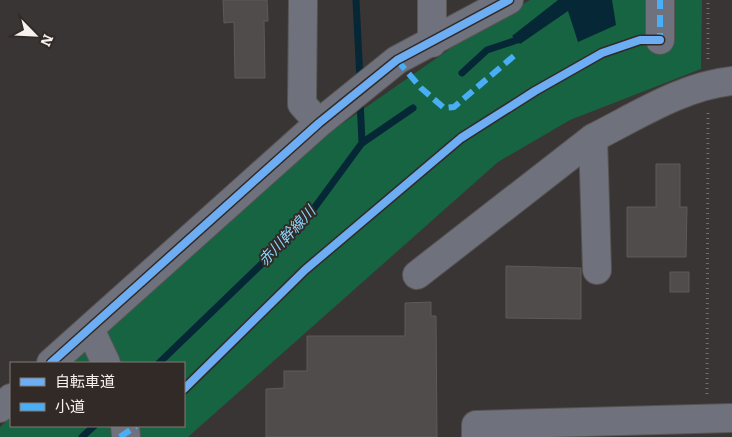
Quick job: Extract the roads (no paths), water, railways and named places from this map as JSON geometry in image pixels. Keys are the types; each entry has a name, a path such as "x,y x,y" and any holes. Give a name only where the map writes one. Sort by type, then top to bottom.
{"street":[{"path":"303,0 302,104 319,123"},
{"path":"432,0 432,42"},
{"path":"52,362 319,123 397,60 509,0"},
{"path":"660,0 660,40"},
{"path":"417,276 593,138 651,108 720,82"},
{"path":"593,138 597,270"},
{"path":"90,329 106,362"},
{"path":"0,408 10,399"},
{"path":"476,437 476,425 720,418"}],"water":[{"path":"558,0 612,0 616,25 578,42 568,11 520,44 512,36"}],"waterway":[{"path":"356,0 360,80"},
{"name":"赤川幹線川","path":"462,73 487,50 517,40 524,34"},
{"path":"360,99 362,143"},
{"name":"赤川幹線川","path":"160,362 301,226 362,143 413,108"},
{"name":"赤川幹線川","path":"82,437 93,427"}]}
